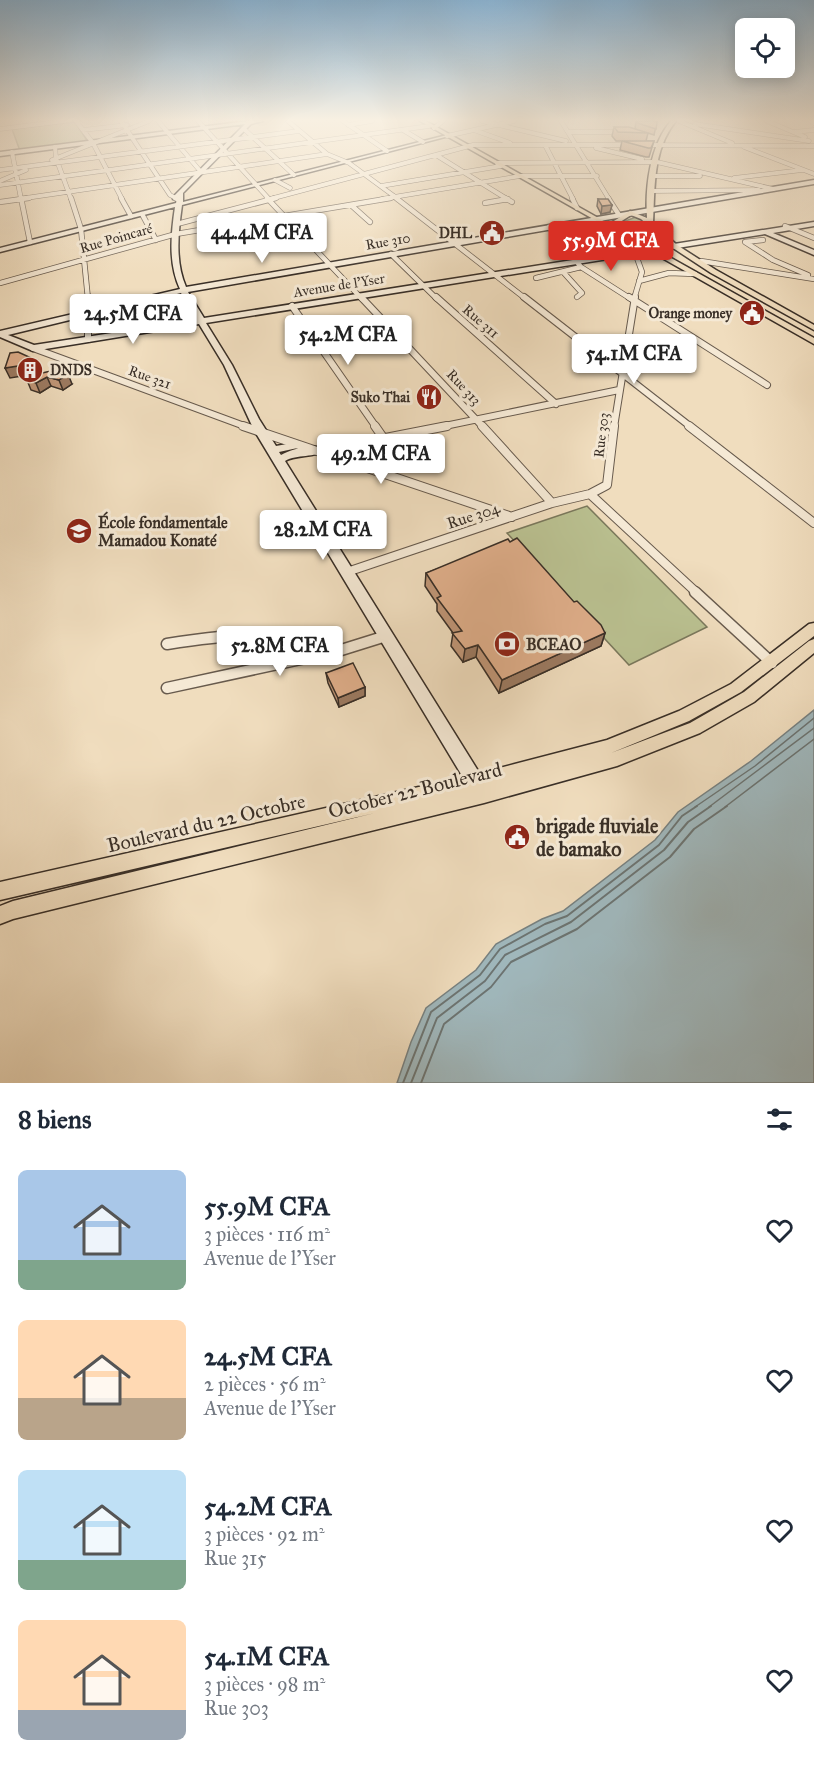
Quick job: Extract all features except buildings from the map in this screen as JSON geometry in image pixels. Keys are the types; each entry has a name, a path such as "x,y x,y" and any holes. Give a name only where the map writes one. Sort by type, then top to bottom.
{"main road":[{"path":"511,172 814,341"},
{"path":"650,223 648,211 654,172"},
{"path":"610,226 630,213 640,214 658,233 674,244 814,328"},
{"path":"776,668 814,628"},
{"name":"October 22 Boulevard","path":"0,915 480,789 617,759 695,728 749,698 776,668 814,645"},
{"name":"Boulevard du 22 Octobre","path":"0,891 480,789"}],"street":[{"path":"0,182 23,172"},
{"path":"62,172 81,229 88,339"},
{"path":"0,182 18,182 94,172"},
{"path":"106,172 131,216"},
{"path":"154,172 178,199 177,273 230,367 257,431 276,455 480,789"},
{"path":"0,250 165,208 178,199 201,172"},
{"path":"0,202 204,172"},
{"name":"Rue 313","path":"243,172 478,420 552,504"},
{"path":"290,172 294,175"},
{"path":"178,199 256,185 307,172"},
{"path":"361,172 814,523"},
{"path":"177,224 375,172"},
{"path":"381,186 464,172 510,201 485,203"},
{"path":"559,172 577,208"},
{"path":"594,172 619,215"},
{"path":"696,172 772,190"},
{"path":"728,179 791,172"},
{"path":"16,174 30,242"},
{"name":"Rue Poincaré","path":"0,283 176,234 520,176 597,176"},
{"path":"653,176 714,176"},
{"path":"686,176 700,190"},
{"path":"275,180 290,188"},
{"name":"Rue 310","path":"0,333 185,290 814,182"},
{"path":"651,191 772,190"},
{"path":"351,205 370,222"},
{"path":"142,214 156,240"},
{"name":"Avenue de l'Yser","path":"33,348 494,274 578,264 674,244 814,222"},
{"path":"549,226 578,264 767,385"},
{"path":"788,227 814,238"},
{"path":"764,230 814,254"},
{"path":"763,240 745,242 773,260 814,279"},
{"path":"593,244 602,243 613,255"},
{"path":"628,253 640,262 639,281 669,273 695,274"},
{"name":"Rue 311","path":"392,254 423,286 556,404"},
{"path":"701,261 814,279"},
{"path":"536,279 564,273 578,264"},
{"path":"564,273 582,293 577,297"},
{"name":"Rue 303","path":"607,485 619,390 624,375 634,300 639,281"},
{"path":"292,306 384,439"},
{"name":"Rue 321","path":"0,333 33,348 257,431"},
{"path":"46,377 78,365"},
{"path":"276,455 384,439 619,390"},
{"path":"257,431 320,450 512,517"},
{"path":"276,455 298,445"},
{"name":"Rue 304","path":"347,572 552,504 590,494 607,485"},
{"path":"590,494 776,668"},
{"path":"167,644 243,633 266,634 310,646 325,654"},
{"path":"167,688 325,654 386,636"}],"green space":[{"path":"636,217 643,219 648,228 663,239 647,244 617,228 617,224"},
{"path":"587,506 707,627 629,665 507,533"}],"water":[{"path":"814,710 814,1083 397,1083 426,1008 476,970 496,944 542,919 563,911 655,840 678,812 751,761"}],"place":[{"name":"DHL","path":"492,233"},
{"name":"Orange money","path":"752,313"},
{"name":"DNDS","path":"30,370"},
{"name":"Suko Thai","path":"429,397"},
{"name":"École fondamentale Mamadou Konaté","path":"79,531"},
{"name":"BCEAO","path":"507,644"},
{"name":"brigade fluviale de bamako","path":"517,837"}]}
